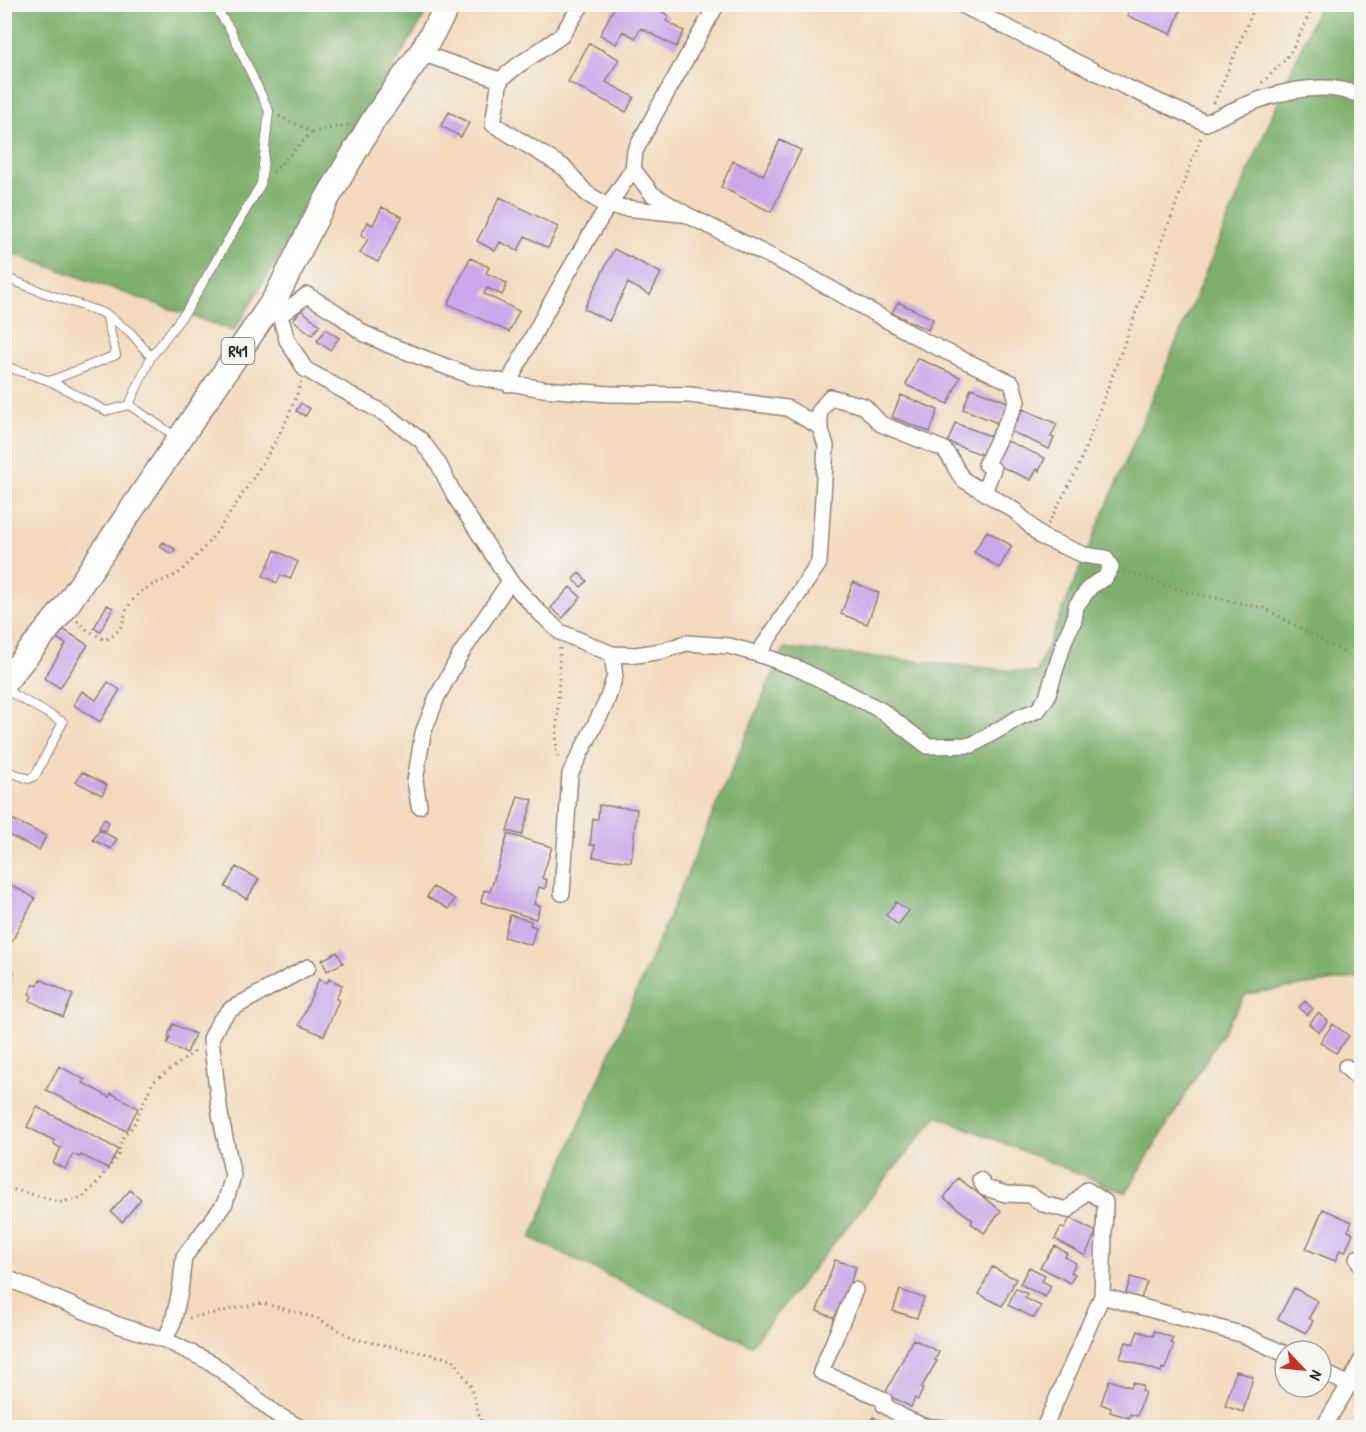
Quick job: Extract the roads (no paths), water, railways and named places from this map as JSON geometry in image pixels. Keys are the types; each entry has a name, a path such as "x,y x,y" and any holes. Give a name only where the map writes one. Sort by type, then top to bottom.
{"main road":[{"name":"R41","path":"4,683 64,609 179,439 278,306 318,214 374,119 421,53 449,4"}],"street":[{"path":"582,4 561,36 500,80 493,124 566,168 586,193 607,206 687,215"},
{"path":"508,384 554,294 607,206 633,169 635,151 717,4"},
{"path":"960,4 1126,87 1206,123 1238,107 1298,89 1327,88 1362,95"},
{"path":"421,53 500,80"},
{"path":"633,169 652,194 687,215 794,268 924,340 1012,383 1017,400 986,464 993,469 984,492"},
{"path":"758,654 819,564 826,446 820,428 819,412 830,397 864,406 881,424 943,449 951,456 963,479 1015,511 1042,537 1084,555 1105,558 1111,567 1105,578 1091,586 1076,606 1074,620 1065,639 1047,697 1038,710 1020,717 972,745 928,746 882,711 799,669 729,646 686,643 662,651 636,655 612,654 560,632 510,581 421,440 385,414 305,369 287,340 278,306 307,294 363,333 471,376 543,390 610,394 690,394 787,408 820,428"},
{"path":"419,806 415,781 423,733 437,697 460,655 510,581"},
{"path":"562,893 570,774 606,703 615,676 612,654"},
{"path":"165,1340 173,1322 184,1257 225,1203 233,1176 220,1114 212,1039 219,1022 231,1010 308,967"},
{"path":"1346,1067 1362,1083"},
{"path":"980,1180 985,1188 1006,1194 1030,1195 1043,1204 1068,1210 1087,1190 1105,1202 1102,1296 1044,1428"},
{"path":"4,1277 118,1325 165,1340 212,1363 276,1414 301,1428"},
{"path":"855,1290 821,1372 884,1400 884,1405 903,1417 923,1426 945,1428"},
{"path":"1102,1296 1244,1335 1273,1348"},
{"path":"1323,1428 1362,1359"},
{"path":"1333,1377 1349,1384"}],"lane":[{"path":"129,405 151,357 187,310 261,184 269,111 230,29 213,4"},
{"path":"4,277 106,314 131,333 151,357"},
{"path":"50,381 116,355 106,314"},
{"path":"4,366 50,381 106,411 129,405 179,439"},
{"path":"4,689 63,722 35,776 29,779 4,770"}]}
